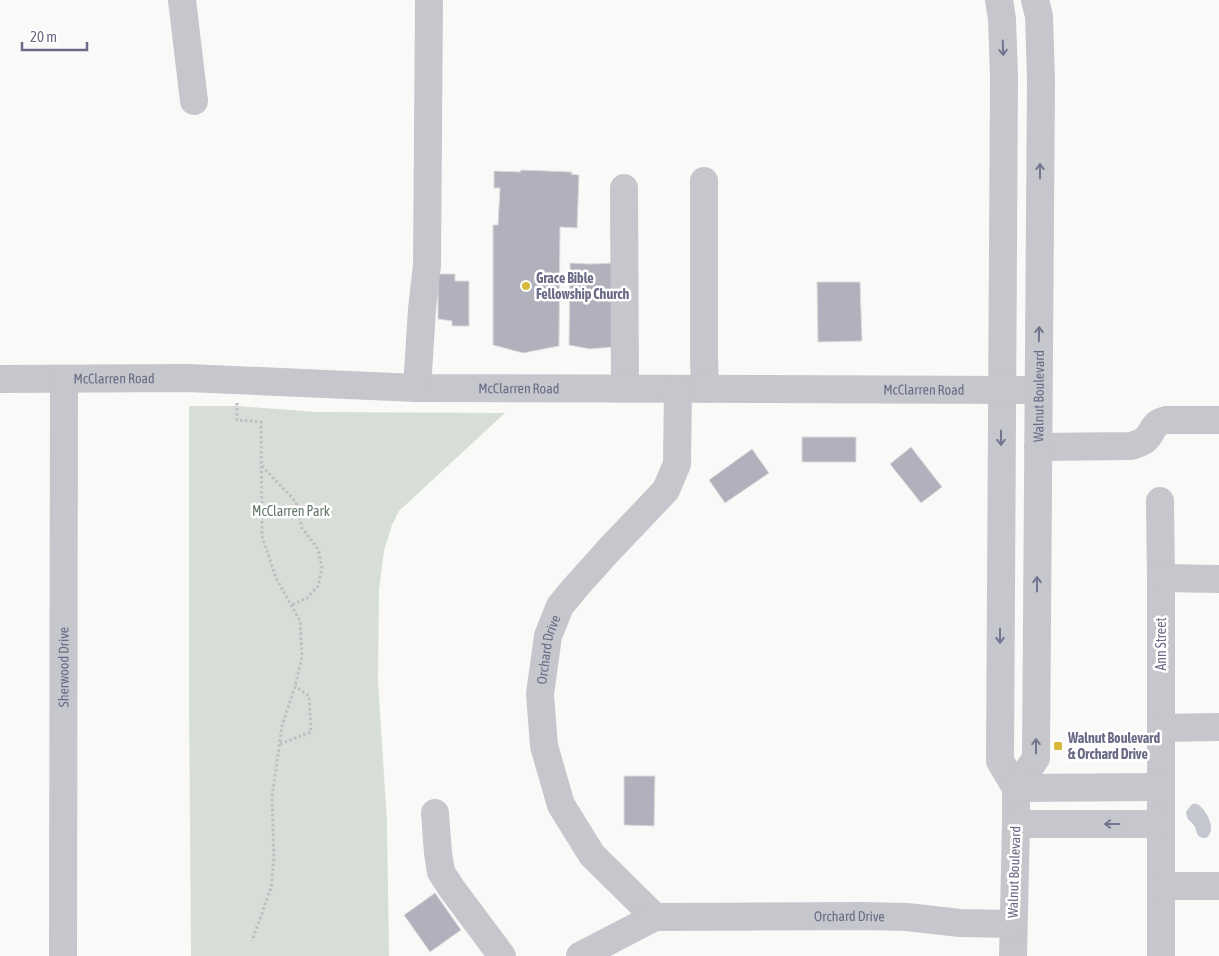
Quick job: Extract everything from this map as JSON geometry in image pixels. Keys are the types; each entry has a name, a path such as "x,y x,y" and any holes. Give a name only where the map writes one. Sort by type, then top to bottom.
{"street":[{"path":"182,0 194,101"},
{"path":"417,388 427,265 429,0"},
{"path":"998,0 1002,19 1004,76 1000,761 1016,788 1160,787"},
{"name":"Walnut Boulevard","path":"1013,956 1016,788 1036,758 1041,80 1039,16 1035,0"},
{"path":"704,181 705,389"},
{"path":"624,188 625,388"},
{"name":"McClarren Road","path":"0,379 188,378 417,388 1038,390"},
{"name":"Sherwood Drive","path":"63,956 64,379"},
{"name":"Orchard Drive","path":"656,917 592,855 561,805 544,746 540,694 548,636 560,606 666,490 677,464 678,389"},
{"path":"1038,447 1131,446 1142,442 1148,437 1154,426 1159,422 1166,420 1219,420"},
{"name":"Ann Street","path":"1160,501 1161,956"},
{"path":"1161,578 1219,579"},
{"path":"1161,728 1219,727"},
{"path":"435,813 438,853 442,872 452,889 502,956"},
{"path":"1016,824 1161,824"},
{"path":"1161,886 1219,886"},
{"name":"Orchard Drive","path":"580,956 656,917 863,916 907,917 960,923 1013,924"}],"path":[{"path":"236,380 237,420 260,422 262,536 276,578 300,621 302,657 282,726 272,797 274,857 272,888 252,941"},
{"path":"262,465 296,502 302,528 318,549 322,568 318,586 307,598 291,605"},
{"path":"280,744 311,732 309,696 295,686"}],"green space":[{"name":"McClarren Park","path":"189,406 237,406 317,412 505,413 399,511 392,525 384,551 379,590 378,681 387,821 389,956 191,956"}],"shaded area":[{"path":"1192,804 1199,805 1208,817 1211,831 1206,838 1199,836 1195,827 1187,818 1186,812"}],"building":[{"name":"Grace Bible Fellowship Church","path":"521,170 572,172 571,174 579,175 577,228 560,227 559,346 523,353 493,345 493,225 498,225 500,188 494,188 494,171 520,172"},
{"path":"570,263 613,263 612,347 590,349 569,345"},
{"path":"438,274 455,274 455,281 469,281 469,326 452,326 452,321 438,319"},
{"path":"817,282 860,282 862,341 818,342"},
{"path":"802,437 856,437 856,462 802,462"},
{"path":"911,447 942,487 921,503 890,464"},
{"path":"752,449 769,473 725,503 709,480"},
{"path":"624,776 655,776 654,826 624,825"},
{"path":"435,893 461,930 430,952 404,915"}],"place":[{"name":"Grace Bible Fellowship Church","path":"526,286"},
{"name":"Walnut Boulevard & Orchard Drive","path":"1058,746"}]}
